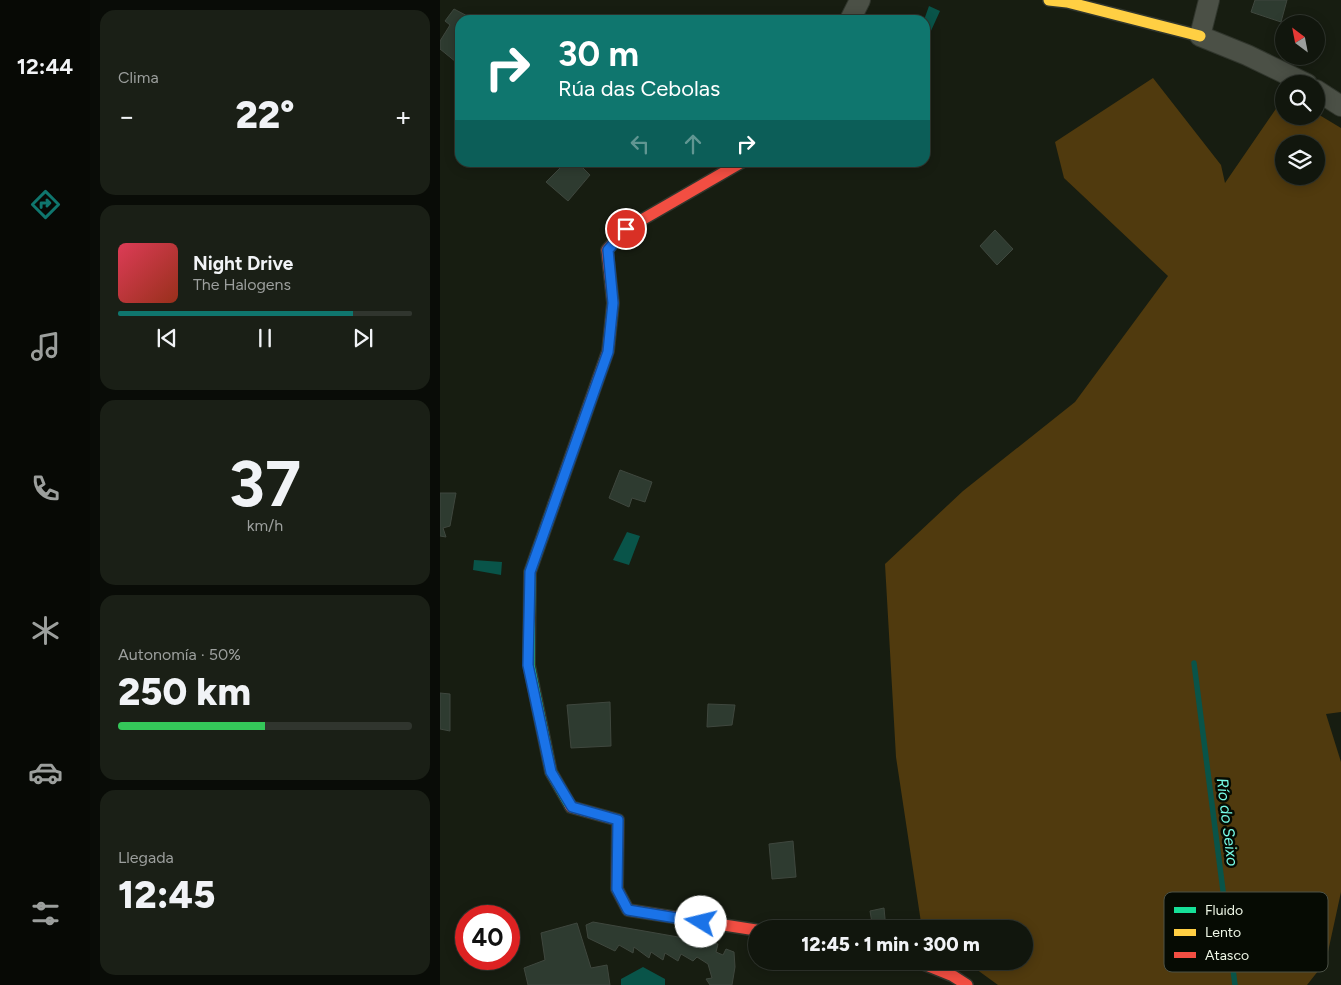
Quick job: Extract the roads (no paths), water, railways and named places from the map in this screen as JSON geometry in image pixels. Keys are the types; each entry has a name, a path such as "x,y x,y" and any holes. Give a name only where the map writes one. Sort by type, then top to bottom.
{"street":[{"path":"852,15 860,0"},
{"path":"1049,0 1067,2 1200,36 1247,54 1289,75"},
{"path":"1200,36 1209,0"},
{"path":"1325,96 1341,106"},
{"path":"733,167 626,229 608,250 613,303 608,352 530,572 528,665 551,772 572,807 618,820 617,889 628,910 748,929"},
{"path":"938,970 953,976 967,985"}],"water":[{"path":"929,6 940,11 930,33 930,15 926,15"},
{"path":"627,532 640,536 629,565 613,560"},
{"path":"474,560 502,562 501,575 473,570"},
{"path":"643,967 665,979 665,985 621,985 621,979"}],"waterway":[{"name":"Río do Seixo","path":"1194,663 1223,892"},
{"name":"Río do Seixo","path":"1233,972 1235,985"}]}
